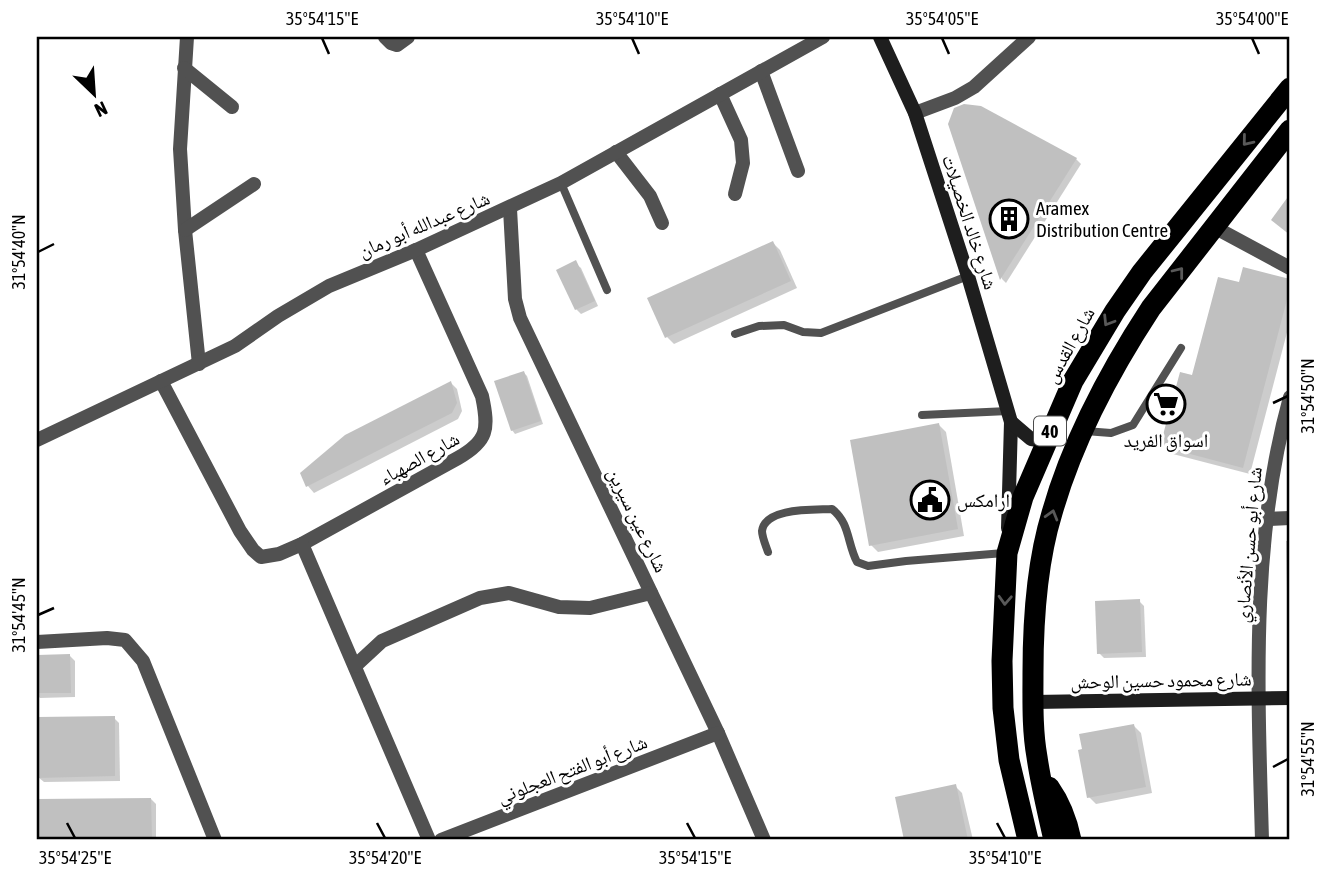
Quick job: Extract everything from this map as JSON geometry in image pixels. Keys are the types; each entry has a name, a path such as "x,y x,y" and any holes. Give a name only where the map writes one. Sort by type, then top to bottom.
{"highway":[{"name":"شارع القدس","path":"1028,840 1009,760 1003,708 1002,661 1007,553 1023,497 1045,441 1085,360 1115,311 1142,272 1290,88"},
{"name":"40","path":"1054,840 1037,758 1033,702 1033,634 1045,543 1052,513 1092,407 1138,329 1290,130"},
{"path":"1041,777 1059,801 1068,822 1071,840"}],"street":[{"path":"187,37 180,149 185,230 199,364"},
{"path":"385,37 391,44 397,45 408,37"},
{"name":"شارع عبدالله أبو رمان","path":"37,440 235,346 328,286 510,209 561,183 822,37"},
{"name":"شارع خالد الخصيلات","path":"880,37 915,113 1010,417 1007,553"},
{"path":"915,113 955,98 974,87 1029,37"},
{"path":"184,68 232,107"},
{"path":"761,71 798,172"},
{"path":"720,94 741,140 743,163 736,194"},
{"path":"616,152 650,196 662,223"},
{"path":"185,230 254,184"},
{"name":"شارع عين سيرين","path":"510,209 515,299 520,318 718,733 764,840"},
{"path":"1214,227 1290,268"},
{"name":"شارع الصهباء","path":"161,382 240,531 253,550 261,557 279,554 302,544 474,449 484,436 486,417 482,397 415,250"},
{"name":"شارع أبو حسن الأنصاري","path":"1262,840 1258,698 1261,587 1275,459 1290,397"},
{"path":"1010,417 1031,439 1045,441"},
{"path":"1267,519 1290,518"},
{"path":"302,544 429,840"},
{"path":"355,666 382,641 480,598 509,593 559,607 590,608 651,593"},
{"path":"37,642 107,638 125,640 143,661 215,840"},
{"name":"شارع محمود حسين الوحش","path":"1033,702 1290,698"},
{"name":"شارع أبو الفتح العجلوني","path":"441,840 718,733"}],"lane":[{"path":"561,183 607,290"},
{"path":"735,334 759,327 784,325 803,332 821,333 968,276"},
{"path":"1082,430 1111,433 1133,425 1181,348"},
{"path":"922,415 1010,417"},
{"path":"768,552 762,532 765,523 774,516 791,511 832,509 847,527 857,562 868,566 1007,553"}],"building":[{"name":"Aramex Distribution Centre","path":"964,104 981,106 1077,158 1000,280 948,124 954,108"},
{"path":"1290,194 1290,235 1271,220"},
{"path":"773,241 791,281 665,338 647,298"},
{"path":"576,260 595,301 575,310 556,270"},
{"path":"1243,267 1290,279 1290,288 1243,468 1160,446 1180,372 1192,375 1218,277 1239,282"},
{"path":"524,371 541,421 511,431 494,381"},
{"path":"451,381 457,403 452,413 306,487 300,473 345,435"},
{"path":"939,423 958,529 869,546 850,440"},
{"path":"1140,599 1142,652 1097,654 1095,601"},
{"path":"70,654 71,693 37,693 37,655"},
{"path":"115,716 115,776 37,778 37,717"},
{"path":"1134,724 1146,787 1087,798 1078,750 1082,749 1079,734"},
{"path":"956,784 968,840 904,840 895,797"},
{"path":"151,798 152,840 37,840 37,799"}],"place":[{"name":"Aramex Distribution Centre","path":"1009,219"},
{"name":"اسواق الفريد","path":"1166,404"},
{"name":"ارامكس","path":"930,500"}]}
